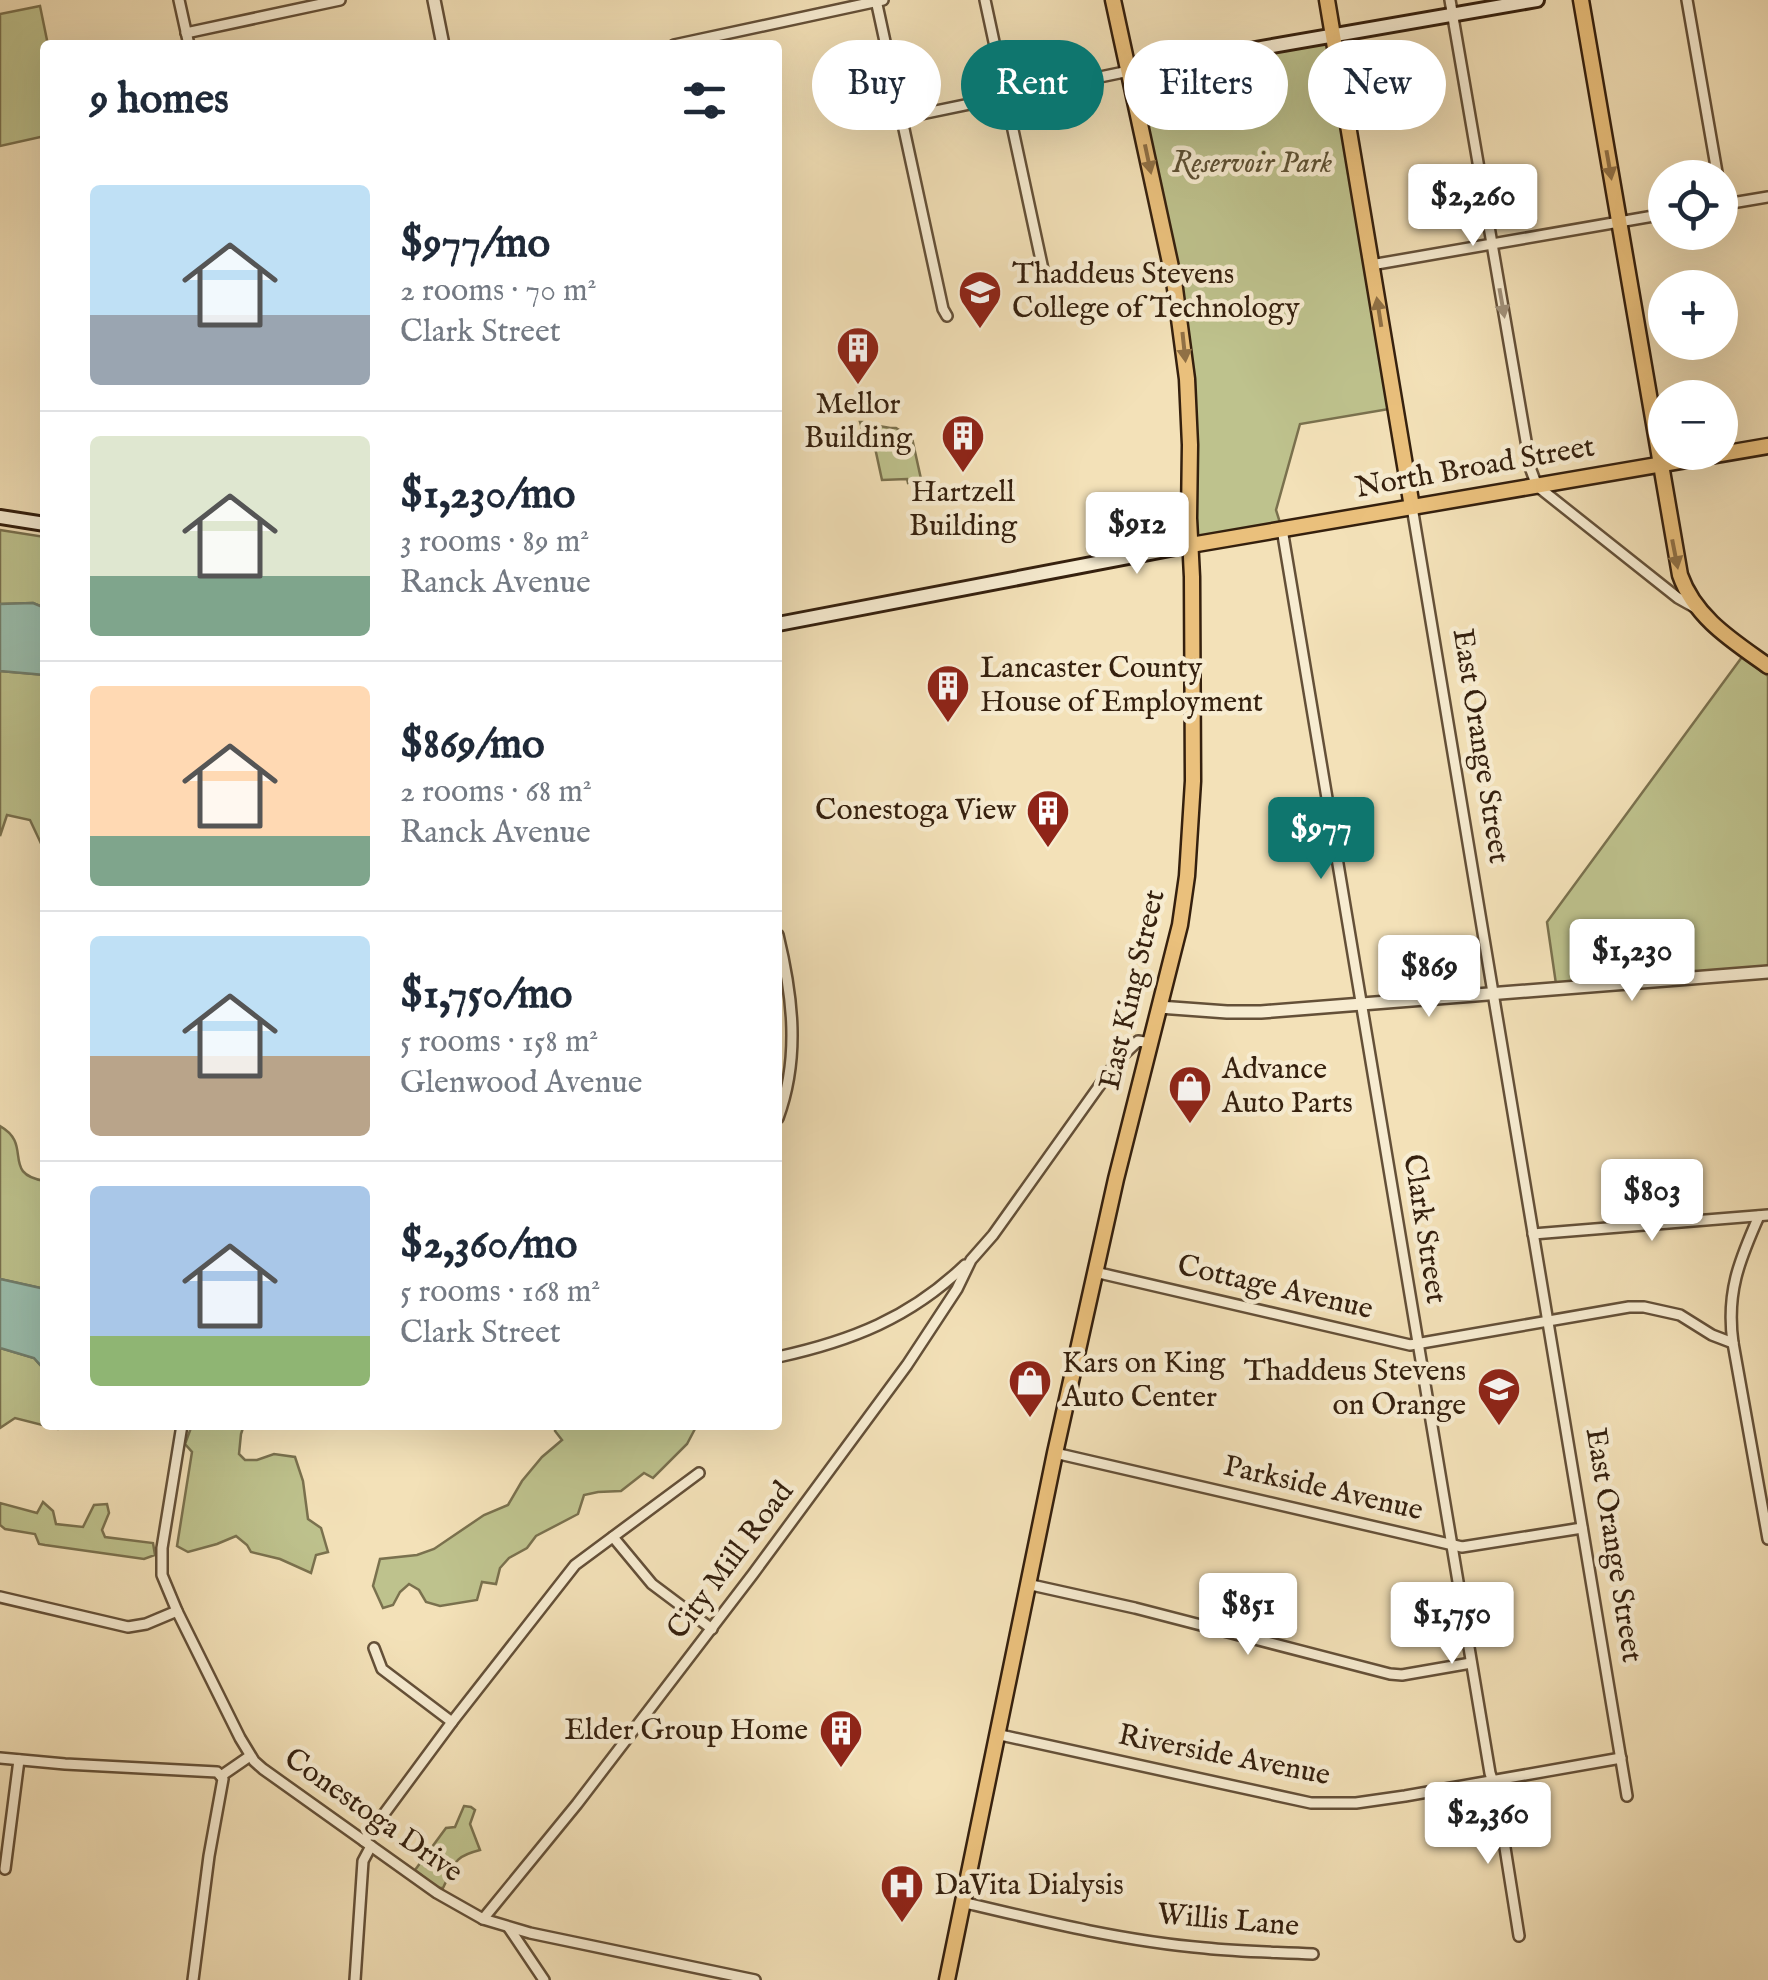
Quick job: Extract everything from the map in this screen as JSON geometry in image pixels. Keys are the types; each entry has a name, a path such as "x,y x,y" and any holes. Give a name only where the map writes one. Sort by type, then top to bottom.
{"main road":[{"name":"East King Street","path":"1113,0 1124,46"},
{"name":"East Orange Street","path":"1327,0 1412,507"},
{"path":"1288,43 1452,7 1537,0"},
{"path":"1581,0 1648,394"},
{"name":"East King Street","path":"947,1980 1095,1272 1182,918 1193,781 1189,410 1174,280 1142,130"},
{"name":"North Broad Street","path":"1738,451 1768,446"},
{"name":"North Broad Street","path":"1191,545 1648,467"},
{"path":"1661,470 1680,576 1697,609 1768,666"},
{"path":"0,517 40,523"},
{"path":"782,623 1191,545"}],"street":[{"path":"179,0 188,40"},
{"path":"186,33 340,0"},
{"path":"434,0 443,40"},
{"path":"697,40 879,0 887,40"},
{"path":"985,0 994,40"},
{"path":"1687,0 1715,160"},
{"path":"1452,7 1531,470 1537,486 1697,609"},
{"path":"905,130 947,316"},
{"path":"1013,130 1044,274"},
{"path":"1738,200 1768,197"},
{"path":"1371,265 1648,217"},
{"name":"East Orange Street","path":"1412,507 1627,1796"},
{"name":"Clark Street","path":"1282,529 1519,1936"},
{"path":"782,954 792,1037 790,1081 782,1106"},
{"path":"1159,1007 1250,1012 1768,972"},
{"name":"City Mill Road","path":"483,1919 712,1629 907,1365 958,1289 971,1260 1117,1061 1138,1041 1151,1043"},
{"path":"1533,1234 1763,1216"},
{"path":"1763,1216 1735,1274 1730,1310 1768,1539"},
{"path":"782,1356 854,1336 887,1322 928,1297 971,1260"},
{"name":"Cottage Avenue","path":"1095,1272 1407,1344 1644,1307 1680,1316 1733,1343"},
{"name":"Conestoga Drive","path":"181,1430 162,1575 250,1756 263,1770 437,1893 483,1919 509,1928 755,1980"},
{"name":"Parkside Avenue","path":"1055,1453 1462,1546 1582,1528"},
{"path":"355,1980 367,1844 452,1722 575,1565 699,1473"},
{"path":"613,1537 652,1584 712,1629"},
{"path":"1027,1584 1390,1674 1471,1663"},
{"path":"0,1597 128,1627 178,1611"},
{"path":"374,1648 382,1670 452,1722"},
{"name":"Riverside Avenue","path":"996,1734 1310,1803 1356,1802 1621,1758"},
{"path":"222,1776 250,1756"},
{"path":"0,1758 217,1772 222,1776 193,1980"},
{"path":"5,1869 19,1760"},
{"name":"Willis Lane","path":"962,1902 1171,1944 1313,1954"},
{"path":"509,1928 544,1980"}],"green space":[{"path":"40,6 47,40 40,40 40,137 0,146 0,14"},
{"name":"Reservoir Park","path":"1333,35 1334,40 1308,40 1308,130 1349,130 1395,408 1300,424 1276,510 1282,529 1191,545 1187,379 1140,130 1288,130 1288,43"},
{"path":"860,422 896,428 912,438 921,479 908,483 907,479 882,480 872,434 864,435"},
{"path":"0,530 40,536 40,606 0,604"},
{"path":"1742,657 1768,676 1768,967 1556,984 1547,922"},
{"path":"0,671 40,675 40,841 30,820 7,815 0,836"},
{"path":"0,1126 15,1142 24,1172 40,1179 40,1288 0,1279"},
{"path":"0,1348 34,1358 40,1365 40,1424 15,1418 0,1428"},
{"path":"190,1430 242,1430 239,1454 245,1460 274,1454 295,1457 308,1519 321,1528 328,1552 316,1555 311,1573 251,1552 236,1536 188,1552 177,1546 192,1452 185,1444"},
{"path":"694,1430 687,1444 653,1478 644,1473 621,1491 584,1495 578,1514 536,1536 527,1548 509,1558 500,1568 496,1584 482,1582 477,1600 440,1606 426,1602 419,1590 409,1584 393,1605 383,1608 373,1586 380,1559 434,1549 484,1515 508,1505 522,1481 562,1440 555,1431"},
{"path":"43,1502 53,1511 56,1524 83,1527 94,1505 107,1504 109,1513 102,1530 105,1537 153,1543 155,1555 144,1559 39,1544 35,1534 0,1525 0,1503 37,1513"},
{"path":"464,1806 475,1810 470,1824 480,1850 459,1859 443,1888 437,1888 415,1870 446,1828 455,1827"}],"shaded area":[{"path":"0,604 40,606 40,675 0,671"},
{"path":"0,1279 40,1288 40,1365 34,1358 0,1348"}],"place":[{"name":"Thaddeus Stevens College of Technology","path":"980,330"},
{"name":"Mellor Building","path":"858,386"},
{"name":"Hartzell Building","path":"963,474"},
{"name":"Lancaster County House of Employment","path":"948,724"},
{"name":"Conestoga View","path":"1048,849"},
{"name":"Advance Auto Parts","path":"1190,1125"},
{"name":"Kars on King Auto Center","path":"1030,1419"},
{"name":"Thaddeus Stevens on Orange","path":"1499,1427"},
{"name":"Elder Group Home","path":"841,1769"},
{"name":"DaVita Dialysis","path":"902,1924"}]}
